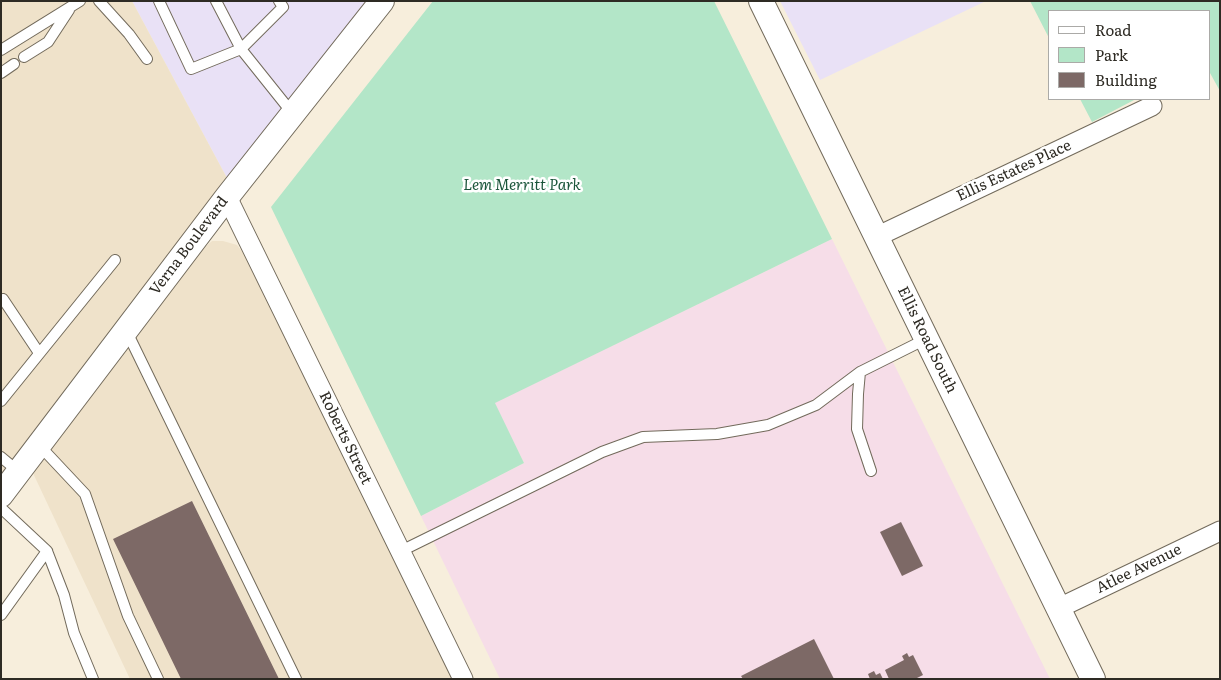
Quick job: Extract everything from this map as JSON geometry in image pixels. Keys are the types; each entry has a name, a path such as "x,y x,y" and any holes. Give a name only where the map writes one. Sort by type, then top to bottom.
{"street":[{"name":"Verna Boulevard","path":"1,495 10,464 38,445 227,197 382,1"},
{"name":"Ellis Road South","path":"761,1 1092,679"},
{"name":"Ellis Estates Place","path":"876,237 1152,106"},
{"name":"Roberts Street","path":"227,197 464,679"},
{"name":"Atlee Avenue","path":"1059,608 1220,531"}],"lane":[{"path":"99,1 129,34 147,59"},
{"path":"159,1 191,69 241,49 284,3"},
{"path":"216,1 241,49 293,114"},
{"path":"1,50 75,4"},
{"path":"24,57 48,42 75,4"},
{"path":"1,73 14,64"},
{"path":"1,401 115,260"},
{"path":"3,299 39,353"},
{"path":"126,329 296,679"},
{"path":"401,551 602,452 642,437 718,434 768,425 816,405 860,372 926,339"},
{"path":"860,372 858,429 871,471"},
{"path":"38,445 85,494 128,616 158,679"},
{"path":"1,508 47,552 64,596 74,632 93,679"},
{"path":"1,615 47,552"}],"shaded area":[{"path":"1,1 132,1 228,180 1,482"},
{"path":"132,1 368,1 228,180"},
{"path":"780,1 986,1 820,80"},
{"path":"832,239 1050,679 500,679 421,516 524,463 494,403"},
{"path":"212,241 223,241 237,245 244,254 456,679 130,679 32,471 202,250"}],"green space":[{"name":"Lem Merritt Park","path":"433,1 714,1 832,239 495,403 524,463 421,516 271,207"},
{"path":"1030,1 1220,1 1220,91 1211,75 1211,10 1048,10 1048,36"},
{"path":"1081,100 1134,100 1092,122"}],"building":[{"path":"192,501 279,679 181,679 113,539"},
{"path":"901,522 923,566 902,576 880,532"},
{"path":"814,639 834,679 743,679 741,676"},
{"path":"907,653 909,657 913,655 923,675 915,679 889,679 885,670 904,660 902,656"},
{"path":"874,671 876,675 880,673 883,679 870,679 868,674"}]}
